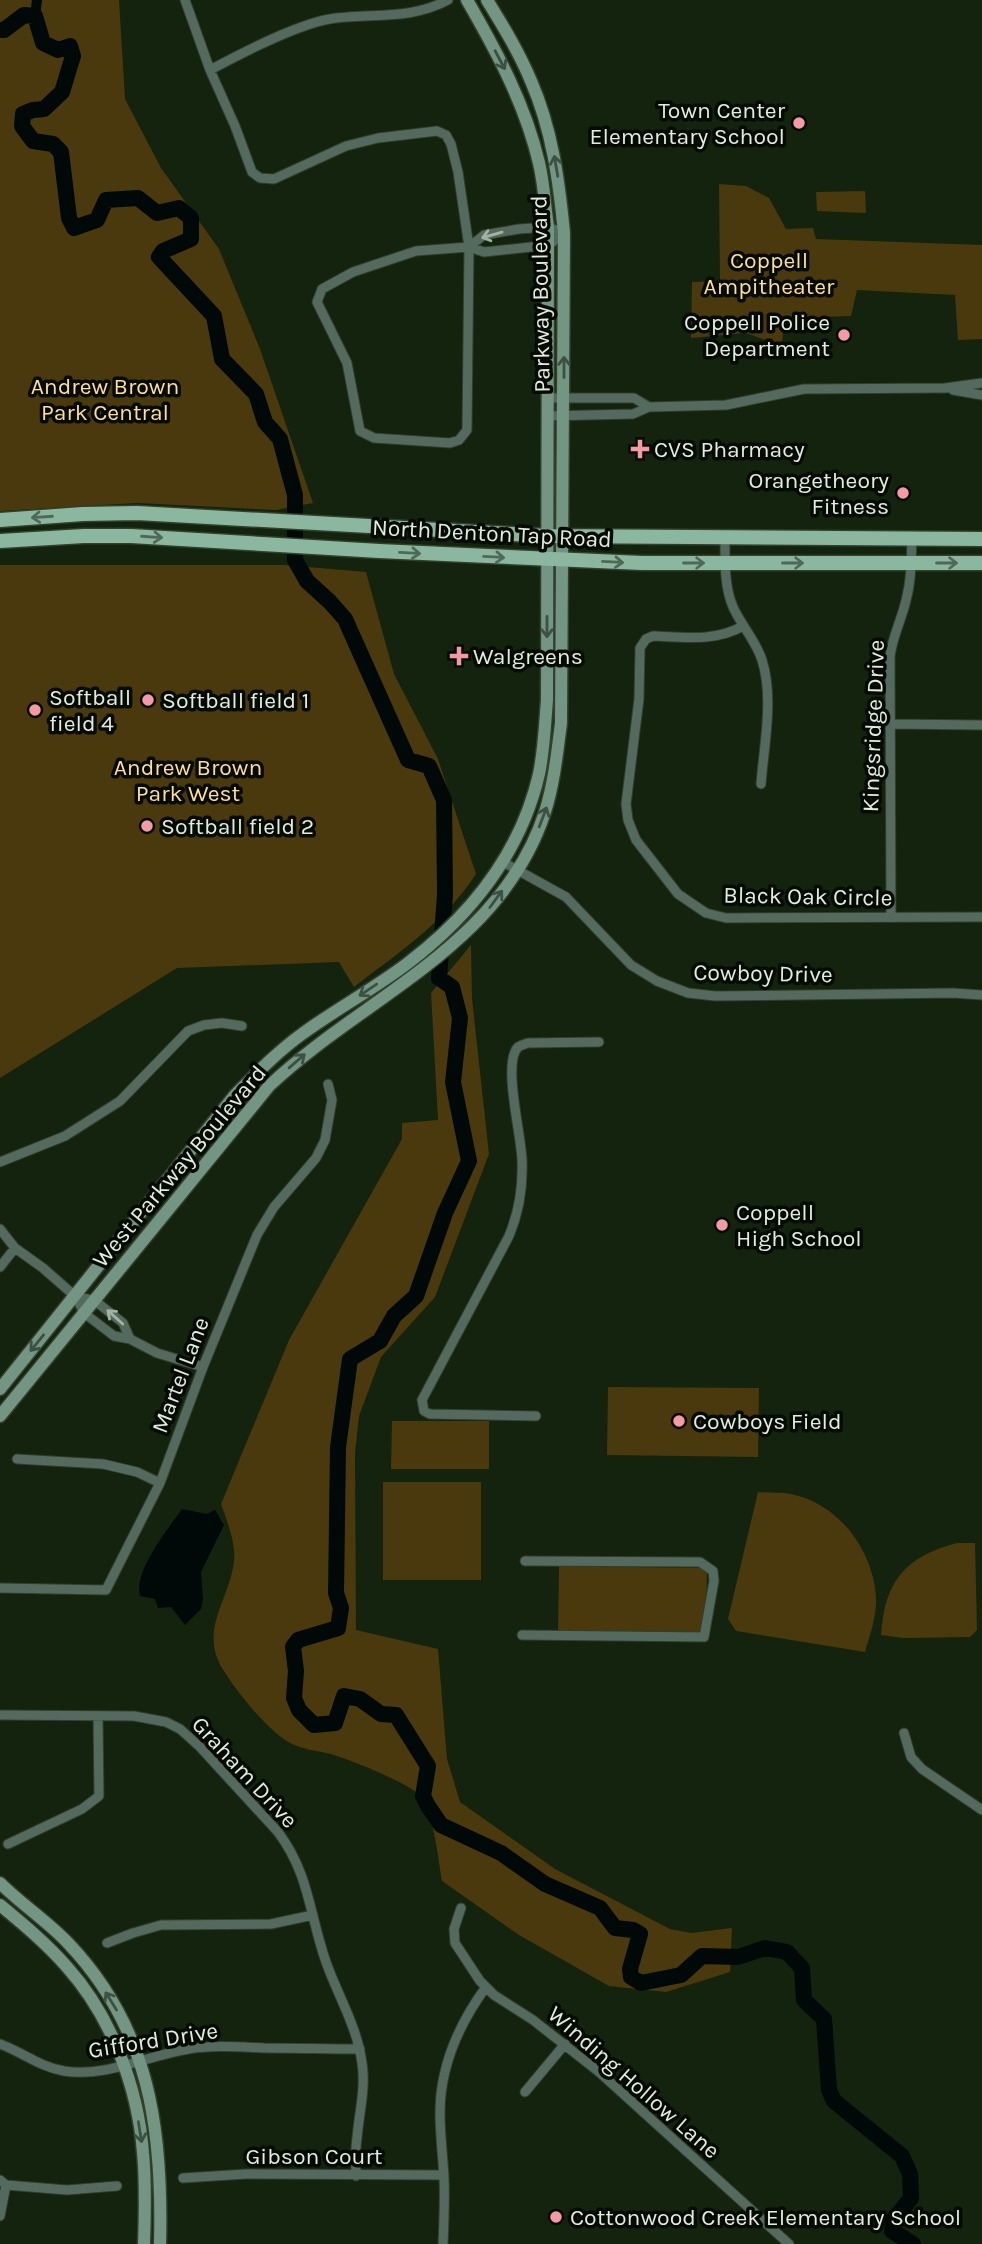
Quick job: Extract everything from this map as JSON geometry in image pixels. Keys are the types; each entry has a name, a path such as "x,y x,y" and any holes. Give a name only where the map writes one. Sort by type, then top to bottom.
{"main road":[{"name":"North Denton Tap Road","path":"0,520 137,513 554,536 982,539"},
{"path":"83,514 84,536"},
{"path":"379,551 384,528"},
{"name":"North Denton Tap Road","path":"0,541 131,536 642,563 982,563"}],"street":[{"path":"186,0 210,70 252,172 260,178 274,180 346,146 378,138 437,131 446,135 451,144 469,247 467,430 459,440 450,443 374,438 360,432 347,363 317,302 321,291 353,272 415,251 469,247 484,252 549,245 564,233"},
{"path":"210,70 319,21 410,15 448,0"},
{"name":"Parkway Boulevard","path":"467,0 519,99 539,163 549,245 548,416 554,536"},
{"name":"Parkway Boulevard","path":"487,0 513,43 532,83 554,155 564,233 564,416 554,536"},
{"path":"469,247 484,235 548,227 564,233"},
{"path":"548,416 633,414 649,407 726,405 796,391 830,388 945,388 982,383"},
{"path":"945,388 982,395"},
{"path":"549,398 634,398 649,407"},
{"name":"West Parkway Boulevard","path":"0,1416 269,1086 302,1056 423,970 486,912 516,869 544,816 555,769 561,723 554,536"},
{"path":"725,538 725,563 732,604 758,650 765,677 765,735 761,784"},
{"name":"Kingsridge Drive","path":"891,917 891,646 892,636 907,598 912,539"},
{"name":"West Parkway Boulevard","path":"0,1389 235,1096 270,1060 301,1035 424,950 489,884 503,862 532,798 544,743 554,559"},
{"name":"Black Oak Circle","path":"743,626 714,638 653,636 646,639 640,648 637,724 626,804 628,820 636,840 678,894 706,913 726,918 982,917"},
{"path":"889,724 982,725"},
{"name":"Cowboy Drive","path":"503,862 572,902 631,965 657,981 688,993 715,996 953,993 982,995"},
{"path":"0,1162 65,1136 120,1101 188,1031 204,1025 222,1023 242,1026"},
{"path":"536,1416 430,1414 424,1410 422,1400 504,1245 516,1217 522,1161 512,1074 514,1054 520,1045 528,1043 599,1042"},
{"name":"Martel Lane","path":"0,1588 106,1590 160,1483 203,1367 261,1228 274,1207 316,1158 325,1140 332,1100 328,1084"},
{"path":"0,1229 15,1248 76,1297 83,1313 114,1336 130,1339 157,1353 203,1367"},
{"path":"0,1267 15,1248"},
{"path":"76,1297 94,1300 123,1323 130,1339"},
{"path":"17,1459 103,1464 137,1472 160,1483"},
{"path":"522,1634 704,1637 714,1581 713,1571 700,1562 525,1560"},
{"name":"Graham Drive","path":"0,1715 134,1716 166,1722 180,1728 288,1846 305,1882 326,1962 352,2020 360,2049 363,2090 356,2140 356,2176"},
{"path":"8,1844 82,1809 99,1796 98,1716"},
{"path":"904,1733 911,1757 922,1769 982,1810"},
{"path":"0,1882 66,1941 90,1969 130,2034 150,2093 159,2143 160,2244"},
{"path":"0,1905 68,1968 92,2001 116,2044 138,2119 143,2151 144,2244"},
{"name":"Winding Hollow Lane","path":"461,1908 454,1929 455,1943 486,1987 599,2072 789,2244"},
{"path":"107,1944 161,1925 271,1924 313,1915"},
{"path":"443,2244 444,2175 440,2115 442,2086 461,2025 486,1987"},
{"path":"525,2092 565,2044"},
{"name":"Gifford Drive","path":"0,2045 38,2064 65,2071 124,2066 160,2055 202,2048 360,2049"},
{"name":"Gibson Court","path":"183,2178 246,2174 444,2175"},
{"path":"0,2216 3,2183 67,2190 117,2186"}],"green space":[{"name":"Andrew Brown Park Central","path":"0,0 119,0 125,99 161,168 219,249 260,349 313,503 276,510 137,503 0,511"},
{"name":"Coppell Ampitheater","path":"719,184 746,186 769,198 786,229 813,228 816,239 982,245 982,339 958,340 955,295 857,290 851,316 784,318 782,346 746,333 691,338 692,282 720,281"},
{"path":"865,191 866,213 817,211 816,192"},
{"name":"Andrew Brown Park West","path":"0,565 285,565 366,572 394,674 438,759 476,874 435,922 354,987 339,962 177,968 0,1078"},
{"path":"471,945 472,999 489,1154 435,1297 381,1357 359,1416 355,1453 356,1630 438,1649 447,1759 460,1802 555,1869 670,1929 691,1933 732,1928 730,1972 666,1992 609,1986 519,1935 442,1881 432,1823 418,1794 402,1783 363,1766 290,1743 261,1719 222,1668 216,1654 215,1627 234,1561 234,1547 221,1504 289,1340 402,1139 402,1123 438,1120 431,993"},
{"path":"608,1387 759,1388 758,1457 607,1455"},
{"path":"392,1421 489,1421 489,1469 391,1469"},
{"path":"383,1482 481,1482 481,1580 383,1580"},
{"path":"758,1492 787,1493 822,1506 848,1528 858,1542 872,1572 876,1596 874,1621 865,1652 736,1631 728,1619"},
{"path":"957,1543 975,1543 977,1630 970,1637 903,1638 881,1635 887,1599 901,1574 924,1556"},
{"path":"559,1566 707,1568 706,1634 558,1632"}],"shaded area":[{"path":"182,1509 207,1514 215,1510 224,1525 201,1572 201,1609 185,1625 171,1607 158,1608 155,1599 140,1596 139,1586 153,1551"}],"waterway":[{"path":"35,16 37,0"},
{"path":"0,30 4,30 24,15 35,16 43,43 58,50 70,46 73,56 62,92 44,109 23,114 22,126 33,141 53,144 61,152 69,218 74,228 97,220 106,200 138,198 157,213 179,208 191,218 191,239 163,251 159,257 214,316 222,359 256,394 265,422 280,439 295,495 295,560 307,581 345,619 408,760 429,766 444,800 445,894 439,978 452,987 460,1018 453,1082 469,1161 445,1213 416,1296 394,1316 380,1341 350,1359 338,1447 336,1593 341,1608 338,1628 298,1640 293,1647 296,1671 294,1698 299,1710 314,1725 335,1723 344,1696 360,1699 381,1714 396,1715 428,1766 423,1796 441,1825 501,1853 545,1884 600,1908 615,1928 633,1930 640,1934 630,1969 631,1977 641,1983 681,1975 702,1956 738,1957 765,1948 787,1952 802,1968 804,2000 824,2019 829,2090 834,2101 902,2156 910,2174 911,2198 893,2221 892,2231 913,2244"}],"place":[{"name":"Town Center Elementary School","path":"799,123"},
{"name":"Coppell Police Department","path":"844,335"},
{"name":"CVS Pharmacy","path":"640,449"},
{"name":"Orangetheory Fitness","path":"903,493"},
{"name":"Walgreens","path":"459,656"},
{"name":"Softball field 1","path":"148,700"},
{"name":"Softball field 4","path":"35,710"},
{"name":"Softball field 2","path":"147,826"},
{"name":"Coppell High School","path":"722,1225"},
{"name":"Cowboys Field","path":"679,1421"},
{"name":"Cottonwood Creek Elementary School","path":"556,2217"}]}
